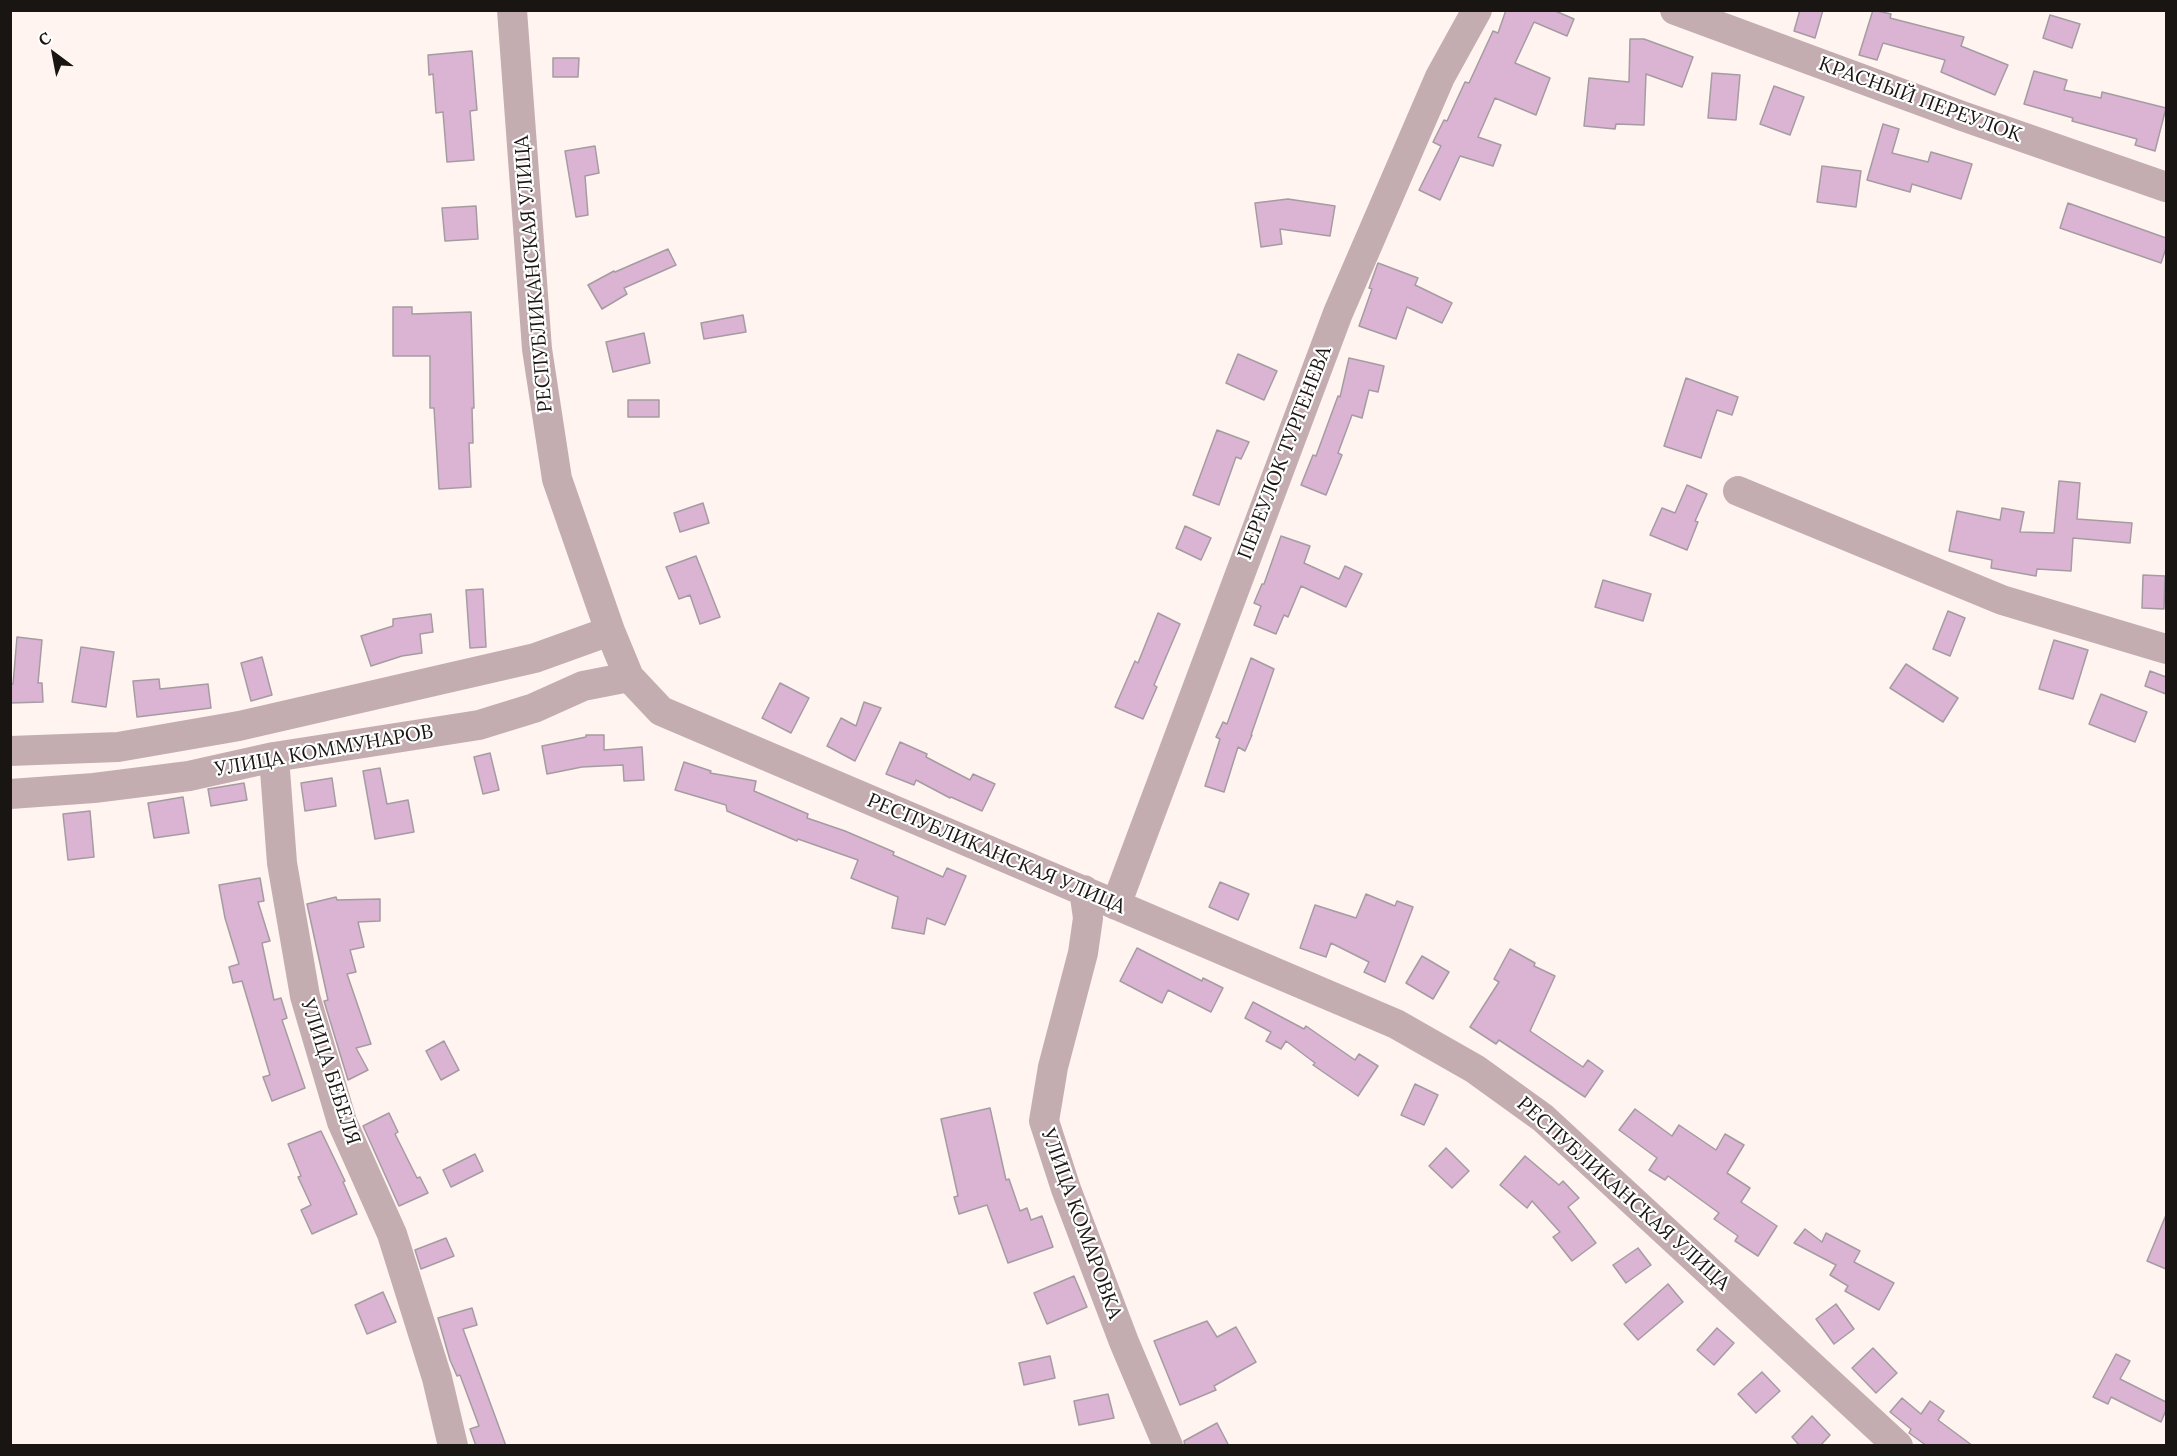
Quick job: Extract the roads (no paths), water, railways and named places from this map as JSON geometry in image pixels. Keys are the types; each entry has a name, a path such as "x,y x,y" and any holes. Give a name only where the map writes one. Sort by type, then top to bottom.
{"street":[{"name":"РЕСПУБЛИКАНСКАЯ УЛИЦА","path":"512,10 537,349 557,479 610,631 629,677 660,711 1396,1024 1475,1069 1543,1118 1898,1446"},
{"name":"ПЕРЕУЛОК ТУРГЕНЕВА","path":"1116,905 1338,313 1440,77 1477,10"},
{"name":"КРАСНЫЙ ПЕРЕУЛОК","path":"1675,10 1962,116 2166,187"},
{"path":"1738,490 2002,600 2166,648"},
{"name":"УЛИЦА КОММУНАРОВ","path":"10,751 118,747 238,726 535,658 610,631"},
{"name":"УЛИЦА КОММУНАРОВ","path":"10,794 94,788 189,776 274,757 479,725 534,708 583,686 629,677"},
{"name":"УЛИЦА БЕБЕЛЯ","path":"274,757 282,863 305,996 342,1122 392,1234 437,1378 453,1446"},
{"name":"УЛИЦА КОМАРОВКА","path":"1084,890 1088,918 1083,953 1053,1067 1044,1121 1066,1189 1124,1342 1168,1446"}]}
